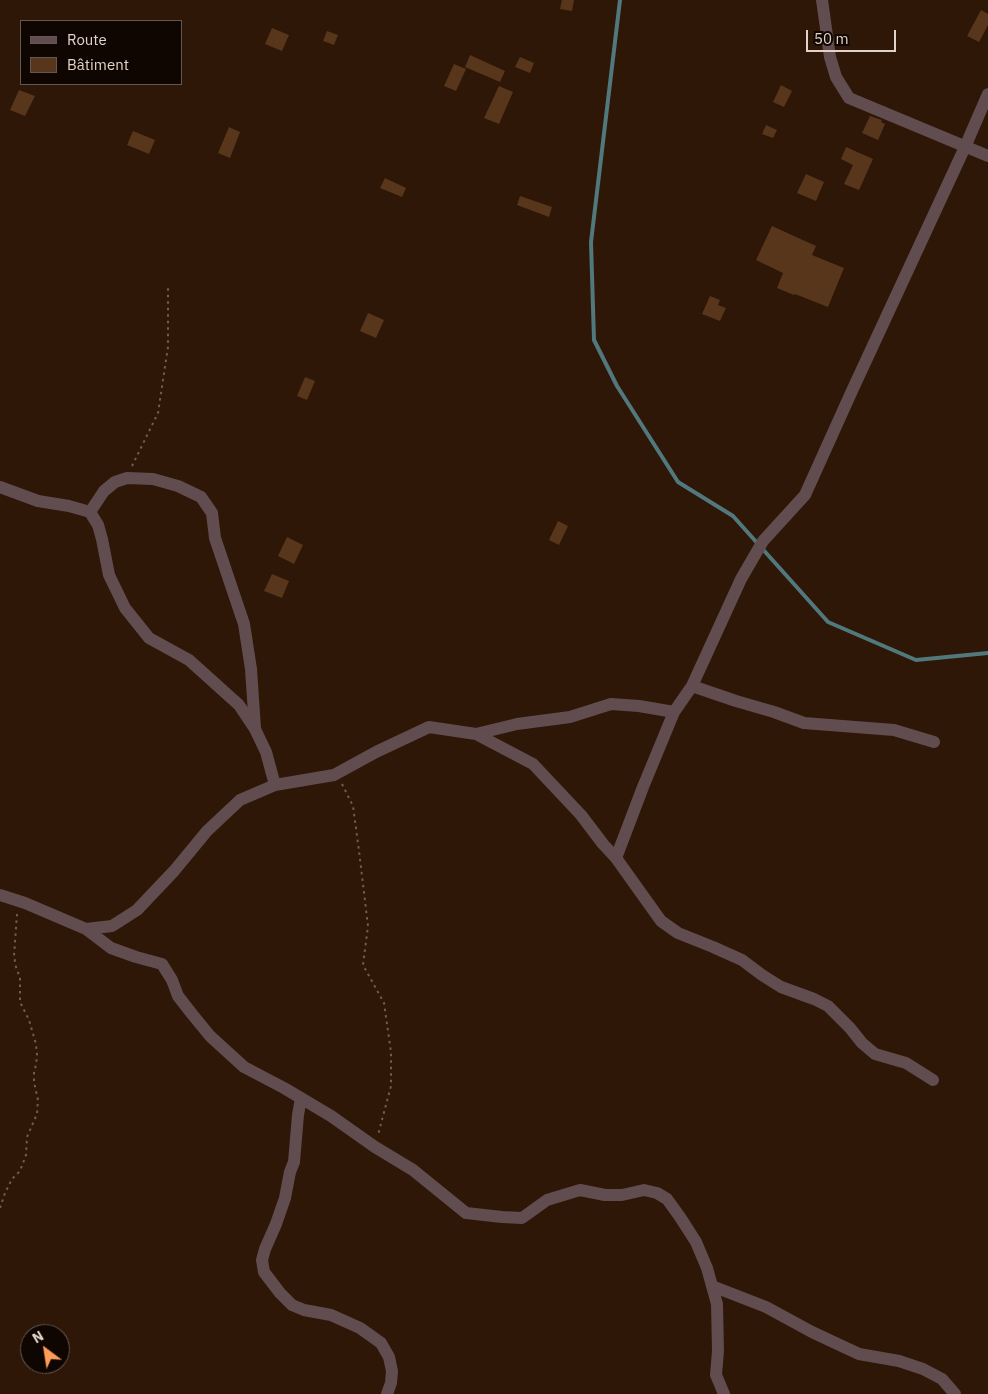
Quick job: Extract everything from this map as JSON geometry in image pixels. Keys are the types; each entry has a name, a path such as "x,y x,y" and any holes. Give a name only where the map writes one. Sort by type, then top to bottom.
{"street":[{"path":"822,0 830,57 836,77 849,98 988,156"},
{"path":"616,858 674,712 692,686 741,579 763,541 805,495 988,94"},
{"path":"90,512 104,491 115,482 127,478 153,479 178,486 201,497 212,513 215,538 244,624 251,669 255,729"},
{"path":"0,487 38,501 69,506 90,512 98,525 109,574 125,608 149,638 189,660 239,705 255,729 266,752 275,785"},
{"path":"692,686 804,723 894,730 934,742"},
{"path":"476,734 517,724 570,717 611,704 639,706 674,712"},
{"path":"86,929 112,926 137,910 207,831 240,800 275,785 334,774 430,727 476,734 533,764 581,815 616,858 661,921 678,933 742,960 782,987 828,1006 862,1043 875,1054 906,1063 934,1080"},
{"path":"0,895 26,903 86,929 111,948 162,964 172,980 178,996 210,1036 244,1067 331,1116 375,1147 413,1170 466,1213 522,1218 547,1200 580,1190 605,1195 622,1195 644,1190 657,1193 667,1199 696,1242 707,1268 717,1304 718,1351 716,1375 724,1394"},
{"path":"301,1098 294,1162 285,1198 265,1249 262,1260 264,1272 270,1282 292,1305 304,1310 331,1315 360,1328 381,1343 389,1357 392,1371 391,1383 387,1394"},
{"path":"712,1286 766,1308 859,1354 899,1361 923,1369 942,1379 955,1394"}],"path":[{"path":"127,478 158,413 168,347 168,288"},
{"path":"334,774 353,806 368,926 363,966 384,1003 391,1052 390,1086 375,1147"},
{"path":"0,1208 12,1179 20,1171 26,1155 27,1137 37,1114 38,1100 34,1082 37,1055 36,1044 29,1020 20,1002 20,978 14,956 18,908 26,903"}],"building":[{"path":"562,0 574,0 572,11 560,9"},
{"path":"981,10 988,14 988,25 979,42 967,36"},
{"path":"272,28 289,35 282,51 265,44"},
{"path":"327,31 338,35 334,45 323,41"},
{"path":"470,55 505,71 500,82 465,67"},
{"path":"520,57 534,63 530,73 515,67"},
{"path":"454,64 466,69 456,91 444,86"},
{"path":"781,85 792,91 784,107 773,102"},
{"path":"499,86 513,92 499,124 484,118"},
{"path":"19,90 35,96 25,116 10,110"},
{"path":"870,116 882,120 881,122 885,124 878,140 862,133"},
{"path":"766,125 777,130 773,138 762,134"},
{"path":"229,127 240,132 230,158 218,153"},
{"path":"133,131 155,140 149,154 127,145"},
{"path":"846,147 873,159 859,190 844,184 853,165 841,159"},
{"path":"806,174 824,182 816,201 797,193"},
{"path":"385,178 406,188 402,197 380,188"},
{"path":"520,196 552,207 549,217 517,205"},
{"path":"772,226 816,246 812,255 844,268 828,307 777,288 783,273 756,260"},
{"path":"710,296 720,300 718,305 726,308 720,321 702,314"},
{"path":"368,313 384,320 376,338 360,331"},
{"path":"305,377 315,381 307,400 297,396"},
{"path":"558,521 568,526 559,545 549,540"},
{"path":"287,537 303,545 294,564 278,556"},
{"path":"272,574 289,581 282,598 264,591"}],"waterway":[{"path":"620,0 591,242 594,340 617,386 678,482 733,516 828,622 916,660 988,653"}]}
